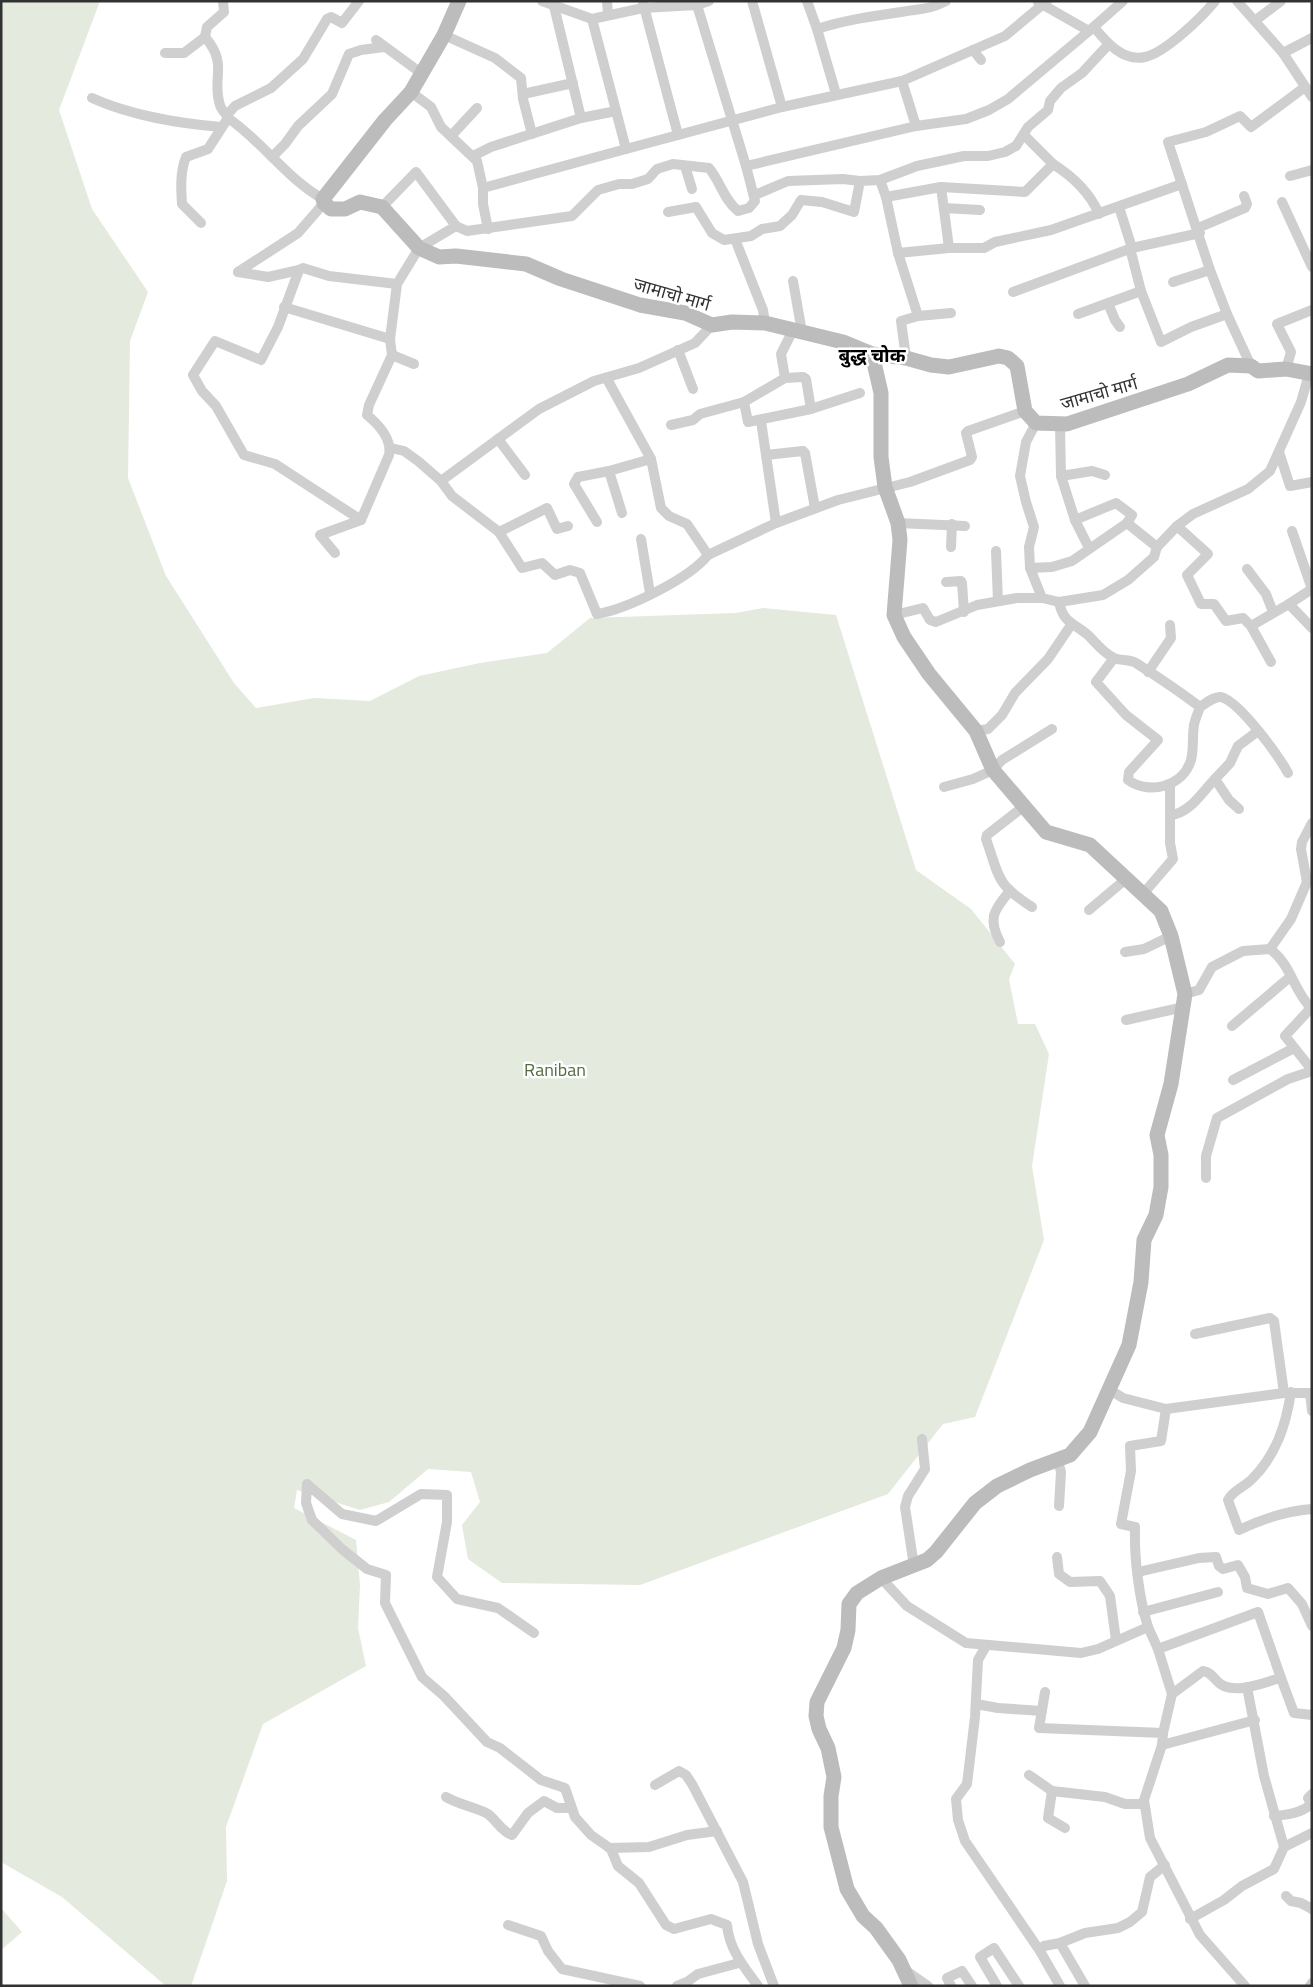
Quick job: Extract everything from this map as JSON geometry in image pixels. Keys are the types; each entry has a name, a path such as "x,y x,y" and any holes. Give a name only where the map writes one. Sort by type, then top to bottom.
{"street":[{"path":"165,52 184,53 205,37 207,27 224,12 223,1"},
{"path":"201,223 182,204 181,183 183,164 186,157 208,149 220,127 235,106 271,88 303,59 328,19 331,17 342,23 359,1"},
{"path":"397,284 330,276 303,268 268,277 238,272 298,233 385,120 411,92 444,35 459,1"},
{"path":"542,1 592,19 643,4 709,1"},
{"path":"607,1 608,14"},
{"path":"752,1 782,107"},
{"path":"807,1 836,94"},
{"path":"817,29 841,21 904,11 927,10 946,1"},
{"path":"746,166 916,126 966,119 989,110 1008,99 1123,1"},
{"path":"483,188 782,107 902,81 1005,36 1042,3 1091,29 1108,45 1125,55 1145,57 1168,45 1199,21 1215,1"},
{"path":"1237,1 1256,20 1283,54 1312,97"},
{"path":"1256,20 1281,1"},
{"path":"205,37 215,49 219,65 220,107 228,117 250,134 272,157 334,211 345,209 360,202 382,207 416,172 456,226 467,231 488,229 572,216 598,190 619,184 640,182 648,179 657,169 673,164 709,168 718,179 730,205 738,211 749,208 756,201 755,195 697,3"},
{"path":"553,4 581,118"},
{"path":"643,4 678,135"},
{"path":"592,19 626,150"},
{"path":"444,35 495,58 521,78 532,134"},
{"path":"1283,54 1312,38"},
{"path":"272,157 285,144 298,126 332,94 350,54 380,43 421,73"},
{"path":"755,195 788,181 843,178 860,181 880,180 916,166 964,156 988,156 1005,152 1016,146 1028,127 1048,110 1050,101 1061,88 1082,73 1108,45"},
{"path":"973,50 981,60"},
{"path":"902,81 916,126"},
{"path":"523,94 573,83"},
{"path":"1251,366 1227,314 1210,270 1199,231 1168,145 1170,141 1206,132 1240,116 1251,127 1305,87"},
{"path":"411,92 431,107 439,124 474,156 480,167 483,204 488,229"},
{"path":"92,98 113,108 183,123 220,127"},
{"path":"451,136 477,108"},
{"path":"474,156 491,147 581,118 616,111"},
{"path":"1024,135 1054,164 1074,179 1089,197 1099,214"},
{"path":"886,197 941,187 1025,192 1054,164"},
{"path":"685,166 692,189"},
{"path":"1290,176 1312,170"},
{"path":"880,180 886,197 898,253 918,316"},
{"path":"668,212 696,207 715,237 724,240 735,239 751,236 762,229 780,226 792,215 801,200 822,202 854,212 860,181"},
{"path":"898,253 949,248 984,248 995,242 1051,230 1182,184"},
{"path":"941,187 949,248"},
{"path":"1012,292 1132,248 1199,231 1245,208 1247,204 1244,196"},
{"path":"1282,202 1312,267"},
{"name":"जामाचो मार्ग","path":"382,207 419,248 439,257 456,256 526,264 561,279 640,305 685,313 712,325 732,322 765,323 843,342 872,354 906,358 949,367 999,356 1008,358 1017,366 1025,411"},
{"path":"1119,207 1132,248 1130,252 1141,291 1161,342 1190,327 1227,314"},
{"path":"944,208 980,210"},
{"path":"335,553 320,535 361,520 391,448 380,425 367,415 369,405 392,355 390,339 397,284 419,248 456,226"},
{"path":"735,239 763,310 765,323"},
{"path":"299,270 278,327 261,360 215,341 193,375 202,391 216,406 244,455 275,464 361,520"},
{"path":"1173,282 1210,270"},
{"path":"785,378 781,354 798,331 793,281"},
{"path":"1078,314 1141,291"},
{"path":"1108,303 1120,327"},
{"path":"284,307 390,339"},
{"path":"1286,369 1291,352 1277,324 1312,310"},
{"path":"906,358 901,320 918,316 951,313"},
{"path":"441,481 539,409 594,381 607,379 695,343 712,325"},
{"path":"678,350 693,389"},
{"path":"872,354 881,393 881,457 885,488 898,523 900,548 894,615 904,637 930,674 976,732 993,770 1046,832 1090,845 1161,911 1171,936 1184,1000 1171,1084 1157,1135 1161,1154 1161,1187 1156,1215 1144,1240 1141,1282 1128,1345 1110,1390 1085,1440 1070,1455 1030,1470 997,1486 975,1503 936,1552 914,1566 881,1578 857,1593 849,1604 848,1630 844,1648 817,1702 816,1716 830,1756 834,1777 830,1796 831,1826 847,1889 854,1904 889,1945 904,1969 911,1986"},
{"path":"392,355 414,364"},
{"name":"जामाचो मार्ग","path":"1036,423 1060,424 1146,399 1188,384 1228,365 1251,366 1258,371 1286,369 1310,374"},
{"path":"894,615 924,608 930,620 936,622 977,605 998,601 1017,598 1042,598 1059,602 1103,595 1128,580 1154,557 1157,547 1177,526 1193,514 1248,489 1270,471 1301,402 1310,374"},
{"path":"671,425 692,420 700,414 744,402 785,378 804,377 806,379 811,409"},
{"path":"607,379 651,459 661,508 669,516 686,524 708,555"},
{"path":"744,402 747,421 761,421 811,409 860,393"},
{"path":"391,448 404,451 441,481 452,496 499,532 522,568 542,564 555,575 570,570 580,573 597,614 609,612 669,586 700,564 708,555 776,523 816,508 910,482 970,460 972,457 966,434 968,431 1025,411 1036,423 1026,442 1020,476 1034,526 1029,547 1030,568 1042,598"},
{"path":"761,421 776,523"},
{"path":"1060,424 1061,476 1075,520 1089,548"},
{"path":"498,439 525,475"},
{"path":"766,455 803,451 805,453 816,508"},
{"path":"1279,452 1290,486 1312,482"},
{"path":"597,522 574,484 578,477 609,471 651,459"},
{"path":"609,471 622,513"},
{"path":"1061,476 1092,471 1105,476"},
{"path":"1030,568 1052,567 1072,561 1126,522 1132,515 1116,503 1075,520"},
{"path":"499,532 547,508 557,529 568,526"},
{"path":"1126,522 1157,547"},
{"path":"898,523 965,526"},
{"path":"951,547 952,524"},
{"path":"1177,526 1208,554 1187,575 1201,604 1214,604 1226,621 1242,617 1251,626 1271,662"},
{"path":"1251,626 1312,589 1292,531"},
{"path":"641,539 650,593"},
{"path":"996,551 998,601"},
{"path":"1247,569 1266,594 1273,612"},
{"path":"946,582 961,581 964,612"},
{"path":"1059,602 1061,612 1071,625 1087,634 1114,658 1134,662 1177,689 1200,707"},
{"path":"1289,604 1312,628"},
{"path":"976,732 988,729 1002,715 1015,693 1048,660 1071,625"},
{"path":"1148,672 1171,638 1170,625"},
{"path":"1114,658 1096,679 1096,682 1126,715 1158,740 1128,772 1128,780 1136,785 1151,788 1170,785 1191,761 1194,726 1200,707 1215,698 1221,697 1230,702 1268,740 1288,773"},
{"path":"944,787 973,779 993,770 1002,760 1052,729"},
{"path":"1171,815 1180,814 1189,806 1230,763 1238,746 1258,730"},
{"path":"1215,780 1225,795 1239,809"},
{"path":"1143,894 1173,859 1170,843 1170,785"},
{"path":"1023,807 987,835 986,839 996,874 1009,892 1032,907"},
{"path":"1270,949 1291,919 1307,882 1302,842 1312,823"},
{"path":"1089,910 1126,879"},
{"path":"1000,942 993,928 993,919 998,906 1009,892"},
{"path":"1125,952 1144,949 1171,936"},
{"path":"1126,1020 1184,1000 1199,990 1212,967 1243,951 1270,949 1285,964 1290,976 1311,1009 1285,1036 1312,1070 1288,1079 1217,1118 1206,1156 1206,1178"},
{"path":"1232,1026 1290,976"},
{"path":"1233,1080 1294,1048"},
{"path":"1195,1334 1270,1318 1274,1321 1287,1393 1288,1418 1271,1457 1251,1480 1228,1500 1239,1530 1257,1521 1293,1510 1312,1509"},
{"path":"1110,1390 1123,1398 1166,1409 1287,1393 1311,1393 1312,1412"},
{"path":"1166,1409 1161,1441 1130,1446 1131,1471 1122,1524 1134,1527 1134,1544 1143,1612 1158,1649 1172,1694 1162,1745 1144,1804 1150,1838 1190,1918 1200,1934 1245,1986"},
{"path":"914,1566 905,1507 908,1496 925,1468 922,1439"},
{"path":"1058,1461 1062,1472 1058,1506"},
{"path":"534,1633 498,1608 457,1599 437,1577 447,1522 447,1495 421,1494 376,1521 342,1514 307,1484 306,1504 312,1520 343,1550 367,1569 386,1575 385,1603 422,1677 444,1696 487,1742 500,1748 541,1780 564,1788 574,1817 591,1835 609,1848 618,1866 639,1884 666,1925 674,1929 711,1919 726,1925 728,1936 739,1962 758,1986"},
{"path":"1057,1557 1059,1574 1070,1582 1100,1581 1110,1596 1116,1640"},
{"path":"1138,1572 1199,1558 1216,1557 1219,1566 1223,1569 1238,1565 1245,1577 1247,1588 1268,1594 1288,1588 1302,1604 1312,1626"},
{"path":"881,1578 907,1606 966,1643 1080,1653 1098,1649 1148,1627"},
{"path":"1143,1612 1218,1592"},
{"path":"1158,1649 1258,1612 1294,1713 1312,1715"},
{"path":"986,1646 978,1660 976,1704 967,1784 956,1799 958,1820 965,1841 976,1859 1040,1951 1060,1986"},
{"path":"1172,1694 1203,1671 1209,1673 1219,1684 1227,1687 1247,1687 1281,1678"},
{"path":"1247,1687 1255,1720 1264,1776 1284,1847"},
{"path":"1044,1692 1039,1728 1163,1734"},
{"path":"976,1704 998,1708 1042,1711"},
{"path":"1162,1745 1255,1720"},
{"path":"655,1785 679,1771 686,1775 743,1882 758,1944 774,1986"},
{"path":"1029,1775 1052,1791 1105,1797 1125,1804 1144,1804"},
{"path":"1052,1791 1048,1818 1065,1828"},
{"path":"1274,1816 1293,1814 1309,1806 1311,1804 1308,1798 1312,1794"},
{"path":"446,1797 460,1805 487,1813 505,1833 512,1835 528,1812 544,1801 557,1808 570,1808"},
{"path":"609,1848 633,1849 649,1847 687,1835 717,1831"},
{"path":"1190,1918 1224,1900 1242,1886 1274,1869 1284,1847 1312,1833"},
{"path":"1040,1951 1044,1946 1060,1943 1085,1933 1118,1928 1130,1922 1142,1912 1150,1877 1165,1865"},
{"path":"1286,1896 1291,1901 1301,1902 1312,1909"},
{"path":"508,1926 541,1936 548,1951 562,1969 640,1986"},
{"path":"1060,1943 1085,1986"},
{"path":"998,1986 980,1957 994,1948 1019,1986"},
{"path":"677,1986 688,1982 698,1974 739,1962"},
{"path":"904,1969 928,1986"},
{"path":"951,1986 946,1978 962,1972 972,1986"}],"green space":[{"name":"Raniban","path":"1,1 100,1 59,110 92,209 148,292 130,341 128,478 166,576 234,683 256,708 314,698 370,701 419,676 480,663 547,653 590,618 736,613 763,608 836,615 916,870 971,909 1015,964 1009,979 1018,1024 1035,1024 1049,1054 1032,1166 1044,1240 975,1417 943,1424 888,1494 640,1585 502,1583 468,1559 462,1525 480,1502 471,1472 428,1469 389,1502 360,1510 297,1490 294,1508 356,1540 360,1585 358,1628 366,1666 263,1724 226,1827 227,1881 191,1986 166,1986 62,1897 1,1862"},
{"path":"1,1908 22,1932 1,1950"}],"district":[{"name":"बुद्ध चोक","path":"872,354"}]}
